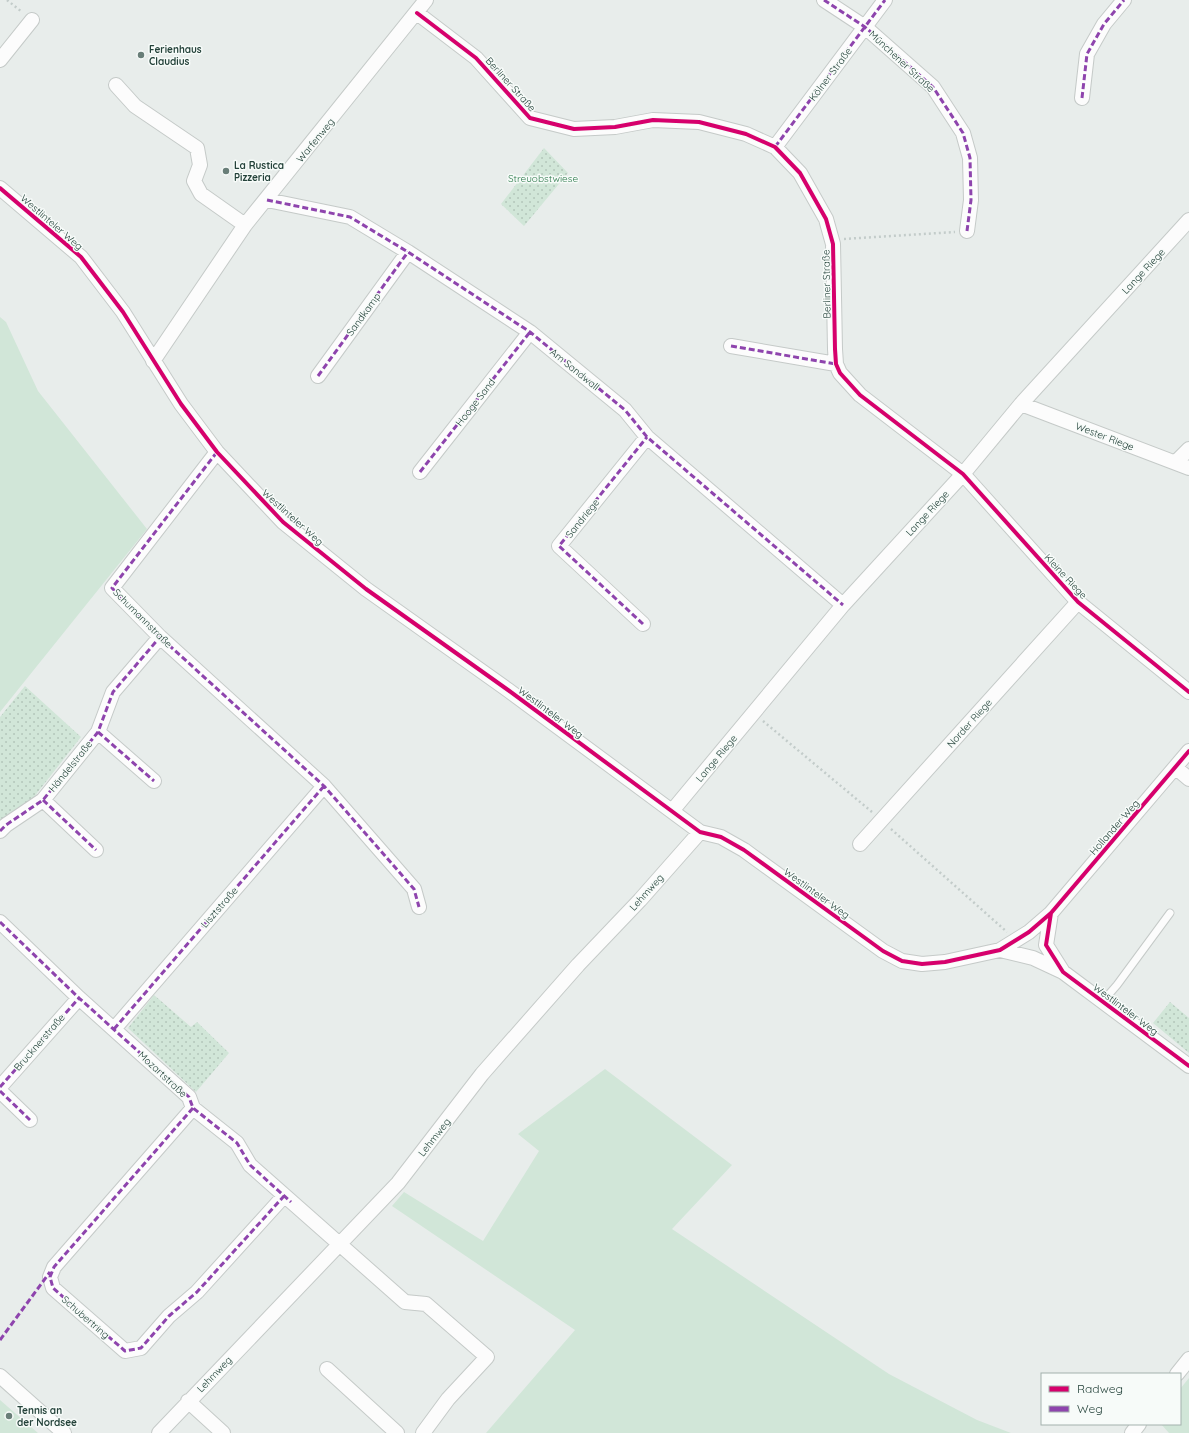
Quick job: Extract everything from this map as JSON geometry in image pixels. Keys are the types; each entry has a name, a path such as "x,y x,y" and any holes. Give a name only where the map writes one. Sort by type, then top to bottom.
{"street":[{"name":"Warfenweg","path":"153,361 245,225 267,200 426,0"},
{"name":"Münchener Straße","path":"824,0 865,27 933,87 963,132 970,158 970,200 967,231"},
{"name":"Kölner Straße","path":"775,147 886,0"},
{"path":"1082,98 1087,54 1104,24 1124,0"},
{"name":"Berliner Straße","path":"417,13 476,58 530,118 574,129 615,127 653,120 700,122 746,134 775,147 800,173 826,219 832,239 836,364"},
{"path":"0,60 32,20"},
{"path":"116,85 135,106 197,148 200,165 194,181 202,194 245,225"},
{"name":"Westlinteler Weg","path":"0,188 81,257 123,312 181,404 217,452 283,522 360,584 508,690 700,832 721,837 744,850 883,951 902,961 922,964 945,962 1000,950 1029,932 1051,913"},
{"name":"Am Sandwall","path":"267,200 350,217 408,252 530,332 625,410 647,437 843,605"},
{"name":"Lange Riege","path":"672,811 843,605 963,474 1021,404 1189,220"},
{"name":"Sandkamp","path":"318,376 408,252"},
{"name":"Hooge Sand","path":"420,472 530,332"},
{"path":"731,346 836,364 840,373 860,395 963,474"},
{"name":"Wester Riege","path":"1021,404 1189,468"},
{"name":"Sandriege","path":"643,624 559,546 647,437"},
{"path":"1176,462 1189,449"},
{"name":"Schumannstraße","path":"217,452 112,588 160,637 324,786"},
{"name":"Kleine Riege","path":"963,474 1078,602 1189,692"},
{"name":"Norder Riege","path":"860,844 1078,602"},
{"name":"Händelstraße","path":"0,831 6,825 43,800 98,732 113,692 160,637"},
{"name":"Händelstraße","path":"98,732 154,781"},
{"name":"Hollander Weg","path":"1051,913 1189,751"},
{"path":"1176,768 1189,779"},
{"path":"324,786 414,889 419,907"},
{"name":"Lisztstraße","path":"114,1029 324,786"},
{"name":"Händelstraße","path":"43,800 96,850"},
{"name":"Lehmweg","path":"159,1433 398,1183 482,1074 578,965 640,900 700,832"},
{"name":"Westlinteler Weg","path":"1051,913 1046,945 1063,972"},
{"name":"Mozartstraße","path":"0,922 79,998 188,1097 193,1108 237,1143 250,1166 405,1302 426,1304 487,1357 448,1399 423,1433"},
{"name":"Westlinteler Weg","path":"1000,950 1033,958 1063,972 1189,1066"},
{"name":"Brucknerstraße","path":"0,1087 79,998"},
{"path":"0,1090 30,1120"},
{"name":"Schubertring","path":"193,1108 54,1267 50,1277 53,1288 125,1351 141,1348 169,1316 197,1292 284,1196"},
{"path":"1179,1373 1189,1359"},
{"path":"327,1369 397,1433"},
{"path":"0,1376 64,1433"},
{"path":"188,1401 223,1433"},
{"path":"1132,1433 1138,1425"}],"lane":[{"path":"1103,1001 1117,985 1170,913"}],"path":[{"path":"7,0 32,20"},
{"path":"832,239 967,231"}],"green space":[{"name":"Streuobstwiese","path":"544,148 568,173 524,226 501,204"},
{"path":"0,317 6,322 38,391 147,529 0,712"},
{"path":"25,686 81,737 30,802 0,820 0,717"},
{"path":"154,995 191,1027 197,1022 229,1053 196,1092 128,1028"},
{"path":"1170,1002 1189,1018 1189,1053 1153,1023"},
{"path":"605,1069 732,1165 672,1229 889,1374 977,1420 1011,1433 486,1433 575,1330 392,1206 404,1192 483,1241 539,1151 518,1134"},
{"path":"1189,1378 1189,1433 1169,1433 1162,1425 1181,1425 1181,1388"},
{"name":"Tennis an der Nordsee","path":"0,1400 38,1433 0,1433"}],"marked path":[{"path":"824,0 865,27 933,87 963,133 970,158 971,200 967,231"},
{"path":"775,147 885,0"},
{"path":"1082,98 1087,54 1104,24 1124,0"},
{"path":"267,200 350,217 408,252 530,332 625,410 647,437 843,605"},
{"path":"318,376 408,252"},
{"path":"420,472 530,332"},
{"path":"731,346 836,364"},
{"path":"643,624 559,546 647,437"},
{"path":"217,452 112,588 160,637 324,786 414,889 419,907"},
{"path":"0,831 6,825 43,800 98,732 113,692 160,637"},
{"path":"98,732 154,781"},
{"path":"114,1029 324,786"},
{"path":"43,800 96,850"},
{"path":"0,922 79,998 189,1097 193,1108 237,1143 250,1165 291,1202"},
{"path":"0,1087 79,998"},
{"path":"0,1091 30,1120"},
{"path":"193,1108 54,1267 50,1277 53,1288 125,1351 141,1348 169,1316 197,1292 284,1196"},
{"path":"0,1340 50,1272"}],"cycle path":[{"path":"417,13 476,58 530,118 574,129 615,127 653,120 699,122 746,134 775,147 800,173 826,219 833,244 835,349 836,364 840,373 860,395 963,474 1078,602 1189,692"},
{"path":"0,188 81,257 123,312 181,404 217,452 283,522 366,589 508,690 700,832 721,837 744,850 883,951 902,961 922,964 945,962 1000,950 1029,932 1051,913 1189,751"},
{"path":"1051,913 1046,945 1063,972 1189,1066"}],"place":[{"name":"Ferienhaus Claudius","path":"141,55"},
{"name":"La Rustica Pizzeria","path":"226,171"},
{"name":"Tennis an der Nordsee","path":"9,1416"}]}
